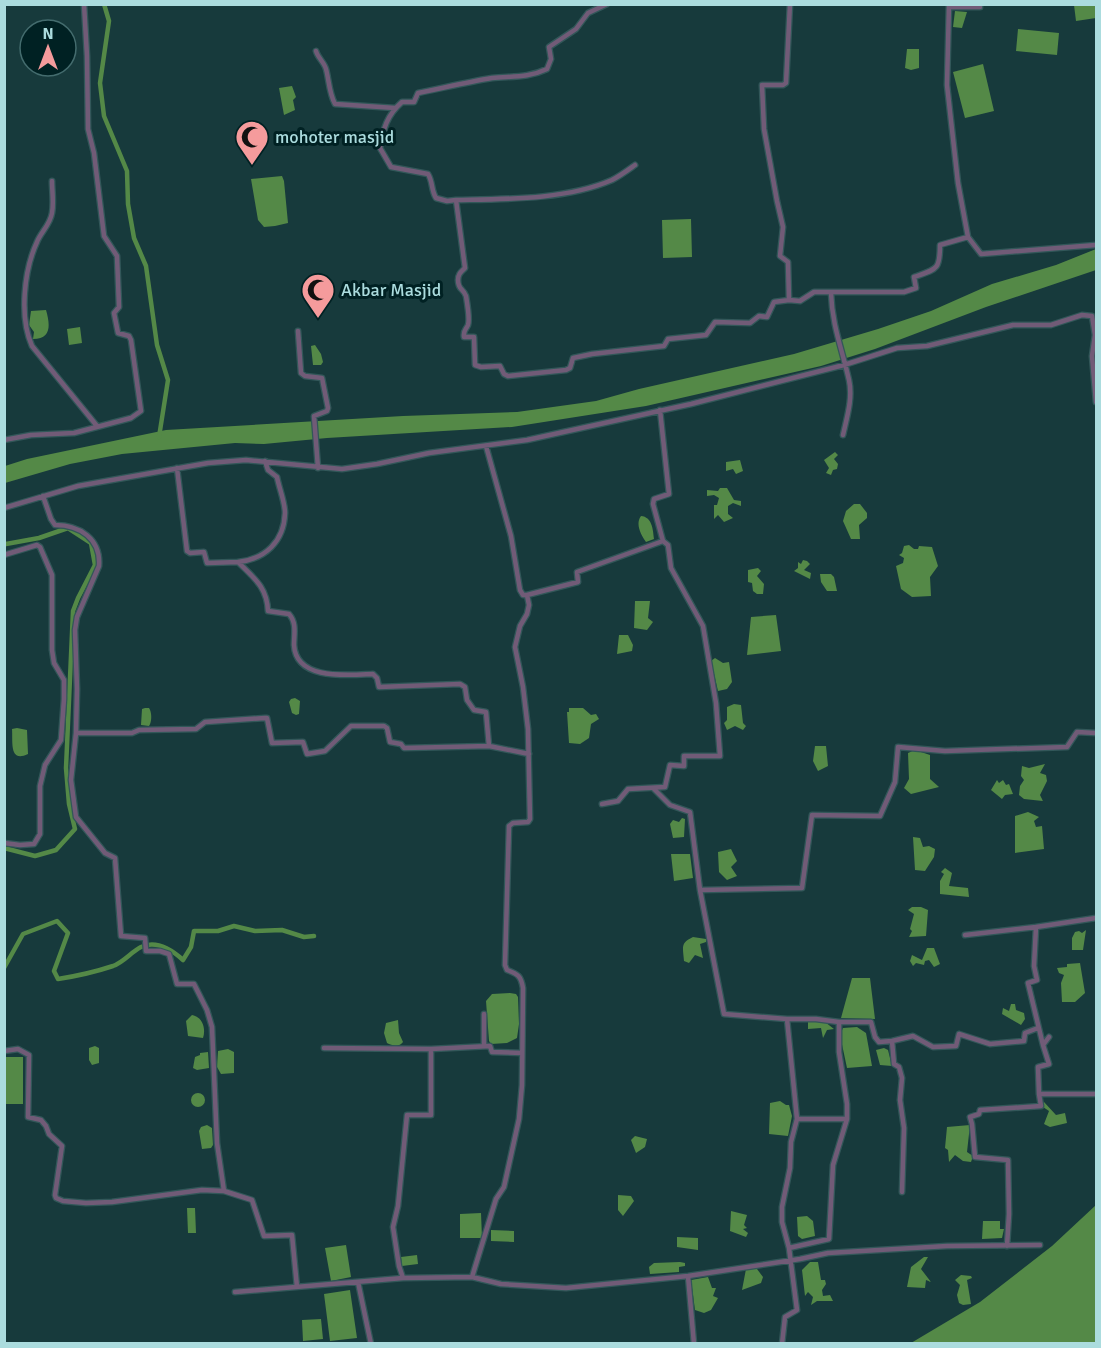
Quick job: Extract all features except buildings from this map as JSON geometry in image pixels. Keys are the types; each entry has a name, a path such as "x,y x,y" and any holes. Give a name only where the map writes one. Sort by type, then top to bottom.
{"street":[{"path":"4,440 31,435 74,433 136,416 141,411 130,337 118,333 115,321 114,313 119,307 117,256 104,236 94,153 88,129 84,4"},
{"path":"606,4 588,13 576,29 549,47 551,59 547,69 533,76 510,76 477,81 418,93 414,102 402,102 386,121 380,148 391,167 428,174 436,198 447,201 508,199 576,191 612,180 635,165"},
{"path":"789,300 788,262 780,256 783,227 764,129 762,85 786,83 790,4"},
{"path":"980,7 949,6 947,85 958,183 968,237 981,254 1096,245"},
{"path":"316,51 319,59 325,65 334,104 395,108"},
{"path":"52,181 51,216 45,232 36,243 25,280 29,341 97,426"},
{"path":"456,200 465,268 459,274 458,281 459,289 466,296 468,318 468,325 463,332 464,338 474,337 476,365 500,366 504,374 517,375 566,370 570,368 573,358 664,346 668,339 706,335 715,322 750,323 759,316 767,316 774,302 800,301 814,292 904,292 916,288 914,277 935,270 940,264 940,245 968,237"},
{"path":"831,293 832,315 849,381 849,414 843,435"},
{"path":"4,508 87,484 235,460 342,469 403,457 527,440 660,410 897,348 927,346 1013,325 1051,325 1082,315 1094,316 1095,335 1092,356 1096,402"},
{"path":"298,331 302,375 321,377 324,380 328,410 314,416 318,468"},
{"path":"602,804 618,801 628,789 665,787 670,765 684,766 684,756 720,756 716,703 703,626 671,567 668,545 663,542 653,504 654,499 669,494 660,410"},
{"path":"486,446 514,546 521,593 527,595 578,582 577,572 663,542"},
{"path":"177,468 186,550 190,553 204,552 207,563 238,562 257,559 277,543 281,533 284,506 277,477 268,470 266,462"},
{"path":"44,496 55,525 67,525 87,533 96,547 99,558 99,566 76,617 76,733 71,780 76,817 105,853 115,858 121,936 145,938 146,951 160,951 169,954 177,984 194,984 207,1010 212,1027 217,1143 224,1191"},
{"path":"4,555 37,545 40,547 50,570 54,663 64,680 61,740 45,765 40,786 40,834 34,844 4,843"},
{"path":"238,562 266,593 268,611 289,614 293,619 294,648 298,658 309,667 332,675 373,674 377,678 379,687 460,684 465,687 467,700 474,710 486,712 489,746"},
{"path":"472,1277 496,1198 504,1187 519,1119 523,988 518,975 507,970 505,965 505,914 509,826 513,823 528,822 530,819 529,754 523,687 515,647 520,626 527,614 529,605 527,595"},
{"path":"76,733 132,733 139,730 196,729 205,722 267,718 272,743 303,742 307,754 325,751 351,726 386,727 390,742 400,744 404,748 489,746 529,754"},
{"path":"700,890 802,888 812,815 880,816 895,782 898,747 945,751 1067,747 1077,732 1096,734"},
{"path":"654,789 670,805 690,812 700,890 724,1014 872,1022 875,1037 879,1042 914,1036 933,1047 956,1046 959,1034 990,1044 1024,1041 1025,1032 1038,1028"},
{"path":"965,935 1096,918"},
{"path":"1007,1246 1008,1160 975,1157 970,1117 979,1114 980,1110 1041,1106 1038,1067 1049,1064 1028,983 1037,981 1034,966 1036,927"},
{"path":"484,1014 484,1046"},
{"path":"782,1344 785,1317 797,1310 782,1207 791,1142 797,1119 787,1019"},
{"path":"789,1248 830,1239 833,1165 847,1119 847,1104 838,1053 839,1022"},
{"path":"1043,1045 1049,1037"},
{"path":"892,1041 894,1064 898,1067 902,1078 900,1100 904,1128 902,1192"},
{"path":"324,1048 431,1049 490,1046 492,1052 522,1053"},
{"path":"403,1278 393,1227 398,1206 407,1115 431,1115 431,1049"},
{"path":"4,1051 18,1050 29,1055 28,1117 40,1120 46,1126 49,1134 62,1146 56,1198 63,1201 86,1203 112,1202 202,1190 224,1191 252,1200 264,1236 292,1235 297,1287"},
{"path":"1039,1094 1096,1094"},
{"path":"797,1119 847,1119"},
{"path":"235,1292 403,1278 472,1277 501,1284 566,1287 688,1276 790,1261 828,1252 852,1253 946,1246 1040,1245"},
{"path":"688,1276 694,1344"},
{"path":"358,1282 371,1344"}],"shaded area":[{"path":"1074,5 1095,5 1096,18 1076,21"},
{"path":"955,11 967,12 962,28 953,27"},
{"path":"1018,29 1059,33 1057,55 1016,51"},
{"path":"907,49 919,49 919,68 911,70 905,68"},
{"path":"983,64 994,111 965,118 953,72"},
{"path":"292,86 296,97 293,100 295,110 284,115 279,88"},
{"path":"282,176 288,223 264,227 258,220 251,179"},
{"path":"691,219 692,257 663,258 662,220"},
{"path":"1096,249 1096,270 986,307 875,349 821,366 646,406 512,427 264,444 235,443 122,454 70,464 5,483 5,466 27,459 166,430 403,416 517,412 596,401 794,354 878,329 931,311 992,284 1056,265"},
{"path":"46,310 49,325 47,334 33,339 34,332 29,325 31,311"},
{"path":"80,327 82,343 69,345 67,329"},
{"path":"315,345 321,354 323,362 321,365 313,365 311,346"},
{"path":"835,452 838,455 834,459 838,464 837,469 833,470 831,475 826,473 829,468 824,460"},
{"path":"740,460 743,471 736,474 733,469 726,471 726,462"},
{"path":"720,488 727,488 734,500 741,501 741,506 733,503 728,506 728,514 733,518 724,522 718,515 714,519 714,505 717,505 719,498 714,495 707,496 707,490 718,491"},
{"path":"854,504 860,504 867,513 867,518 859,525 860,539 851,539 843,521 846,511"},
{"path":"641,516 650,521 653,531 654,539 646,542 639,526"},
{"path":"909,545 914,549 918,549 919,546 932,547 938,566 930,577 931,596 912,597 901,589 896,566 903,563 904,558 899,555 904,546"},
{"path":"803,560 810,564 804,570 811,573 810,579 794,571 798,568 798,562 801,564"},
{"path":"758,568 761,571 757,576 764,584 763,594 753,591 752,583 748,582 748,570"},
{"path":"820,574 831,574 834,577 837,591 827,591 821,582"},
{"path":"635,601 650,601 648,618 653,622 647,630 634,628"},
{"path":"776,615 781,651 747,655 751,617"},
{"path":"619,635 628,635 633,645 632,651 617,654"},
{"path":"715,658 723,663 729,662 732,682 727,689 718,691 711,661"},
{"path":"295,698 300,701 299,714 296,715 292,713 289,702"},
{"path":"734,704 741,705 743,723 746,726 743,730 735,726 727,730 724,723 727,720 727,707"},
{"path":"149,708 151,712 149,726 141,725 142,709"},
{"path":"569,708 583,708 591,715 596,714 599,719 591,724 589,738 580,744 569,743 567,712"},
{"path":"12,729 27,730 28,754 22,756 15,753 12,745"},
{"path":"815,746 826,746 828,766 818,771 813,761"},
{"path":"915,750 930,755 930,779 939,787 911,794 904,788 909,779 908,753"},
{"path":"1045,764 1040,773 1046,775 1047,781 1040,795 1043,801 1024,799 1019,795 1020,786 1024,780 1021,776 1022,766 1029,768"},
{"path":"997,780 999,783 1003,780 1006,785 1009,784 1013,794 1005,795 1002,799 991,790"},
{"path":"1028,812 1039,817 1034,821 1036,827 1042,826 1044,849 1015,853 1015,816"},
{"path":"682,818 685,819 684,837 673,838 670,824 673,820 679,822"},
{"path":"913,837 920,838 923,847 929,846 935,849 934,857 925,871 915,870"},
{"path":"731,849 737,861 731,867 737,876 727,880 719,872 718,852"},
{"path":"671,854 690,854 693,878 674,881"},
{"path":"945,868 952,873 949,886 968,888 969,897 940,894 940,881 944,874 941,872"},
{"path":"912,907 928,910 926,936 909,937 914,914 908,910"},
{"path":"1086,930 1083,950 1072,950 1072,938 1075,932 1082,933"},
{"path":"693,937 706,939 706,942 700,944 703,958 695,955 689,963 684,961 683,946"},
{"path":"927,948 934,948 940,964 934,967 929,960 925,961 924,965 916,963 913,966 910,961 912,955 922,960"},
{"path":"1080,963 1085,993 1075,1002 1062,1002 1061,983 1064,975 1059,973 1057,968"},
{"path":"852,978 870,978 875,1019 841,1018"},
{"path":"510,993 518,997 517,1038 507,1043 491,1044 486,1001 492,994"},
{"path":"1011,1004 1015,1004 1016,1010 1024,1013 1025,1019 1021,1025 1002,1014 1003,1008 1009,1011"},
{"path":"192,1015 199,1018 203,1024 203,1038 188,1036 186,1021"},
{"path":"398,1020 399,1033 403,1042 391,1045 387,1043 384,1033 386,1023"},
{"path":"808,1022 825,1022 834,1029 827,1030 823,1038 821,1028 808,1029"},
{"path":"857,1027 866,1033 872,1066 847,1068 840,1035 843,1028"},
{"path":"95,1046 99,1048 99,1063 92,1065 89,1060 89,1048"},
{"path":"884,1048 888,1050 892,1066 880,1065 876,1050"},
{"path":"228,1049 234,1052 234,1073 221,1074 217,1067 218,1051"},
{"path":"208,1052 209,1068 197,1070 193,1068 195,1057 200,1053"},
{"path":"4,1057 23,1057 23,1104 5,1104"},
{"path":"195,1093 201,1093 205,1100 201,1107 195,1107 191,1103 191,1097"},
{"path":"780,1101 789,1105 792,1116 788,1136 769,1134 770,1103"},
{"path":"1044,1102 1056,1115 1065,1113 1067,1123 1050,1127 1044,1124 1049,1111 1043,1107"},
{"path":"207,1125 212,1128 213,1145 211,1148 202,1149 199,1131 201,1127"},
{"path":"970,1125 967,1152 973,1156 971,1162 963,1161 955,1155 949,1162 948,1150 945,1148 947,1127"},
{"path":"635,1136 647,1139 645,1147 636,1153 631,1140"},
{"path":"618,1195 631,1196 634,1201 623,1216 618,1210"},
{"path":"1096,1205 1096,1343 911,1343 980,1302 1052,1246"},
{"path":"187,1208 195,1208 196,1233 188,1233"},
{"path":"731,1211 747,1215 744,1225 747,1228 743,1229 748,1233 746,1237 730,1231"},
{"path":"481,1213 482,1238 460,1238 460,1214"},
{"path":"807,1216 813,1221 815,1236 802,1239 798,1236 797,1217"},
{"path":"983,1221 1000,1221 1000,1229 1004,1229 1002,1238 982,1239"},
{"path":"491,1230 514,1231 514,1242 491,1241"},
{"path":"677,1237 698,1238 698,1250 677,1247"},
{"path":"346,1245 351,1277 331,1281 325,1248"},
{"path":"417,1255 418,1264 402,1266 401,1257"},
{"path":"924,1257 928,1257 921,1269 931,1282 926,1280 925,1288 907,1287 911,1267"},
{"path":"810,1262 818,1262 821,1280 825,1280 826,1284 822,1290 823,1296 830,1295 833,1301 817,1301 811,1305 813,1297 808,1292 805,1296 802,1270"},
{"path":"654,1263 685,1263 685,1266 679,1267 679,1272 650,1274 649,1267"},
{"path":"746,1269 757,1269 763,1277 761,1283 742,1290"},
{"path":"961,1275 972,1278 967,1280 971,1304 959,1303 957,1295 960,1285 955,1280"},
{"path":"708,1277 712,1288 716,1288 713,1296 718,1298 711,1310 704,1313 695,1310 691,1280"},
{"path":"350,1290 357,1338 330,1341 324,1294"},
{"path":"321,1319 323,1339 303,1341 302,1320"}],"waterway":[{"path":"104,4 109,21 100,83 104,116 127,171 128,204 134,238 146,266 157,345 168,380 159,437"},
{"path":"4,543 39,538 68,528 91,543 95,565 73,611 66,768 69,804 75,829 56,850 35,856 4,848"},
{"path":"4,968 23,934 57,921 68,933 54,971 58,979 113,966 137,949 147,945 164,947 183,960 191,947 194,931 218,931 234,926 255,931 282,930 304,937 314,936"}],"place":[{"name":"mohoter masjid","path":"252,166"},
{"name":"Akbar Masjid","path":"318,319"}]}
